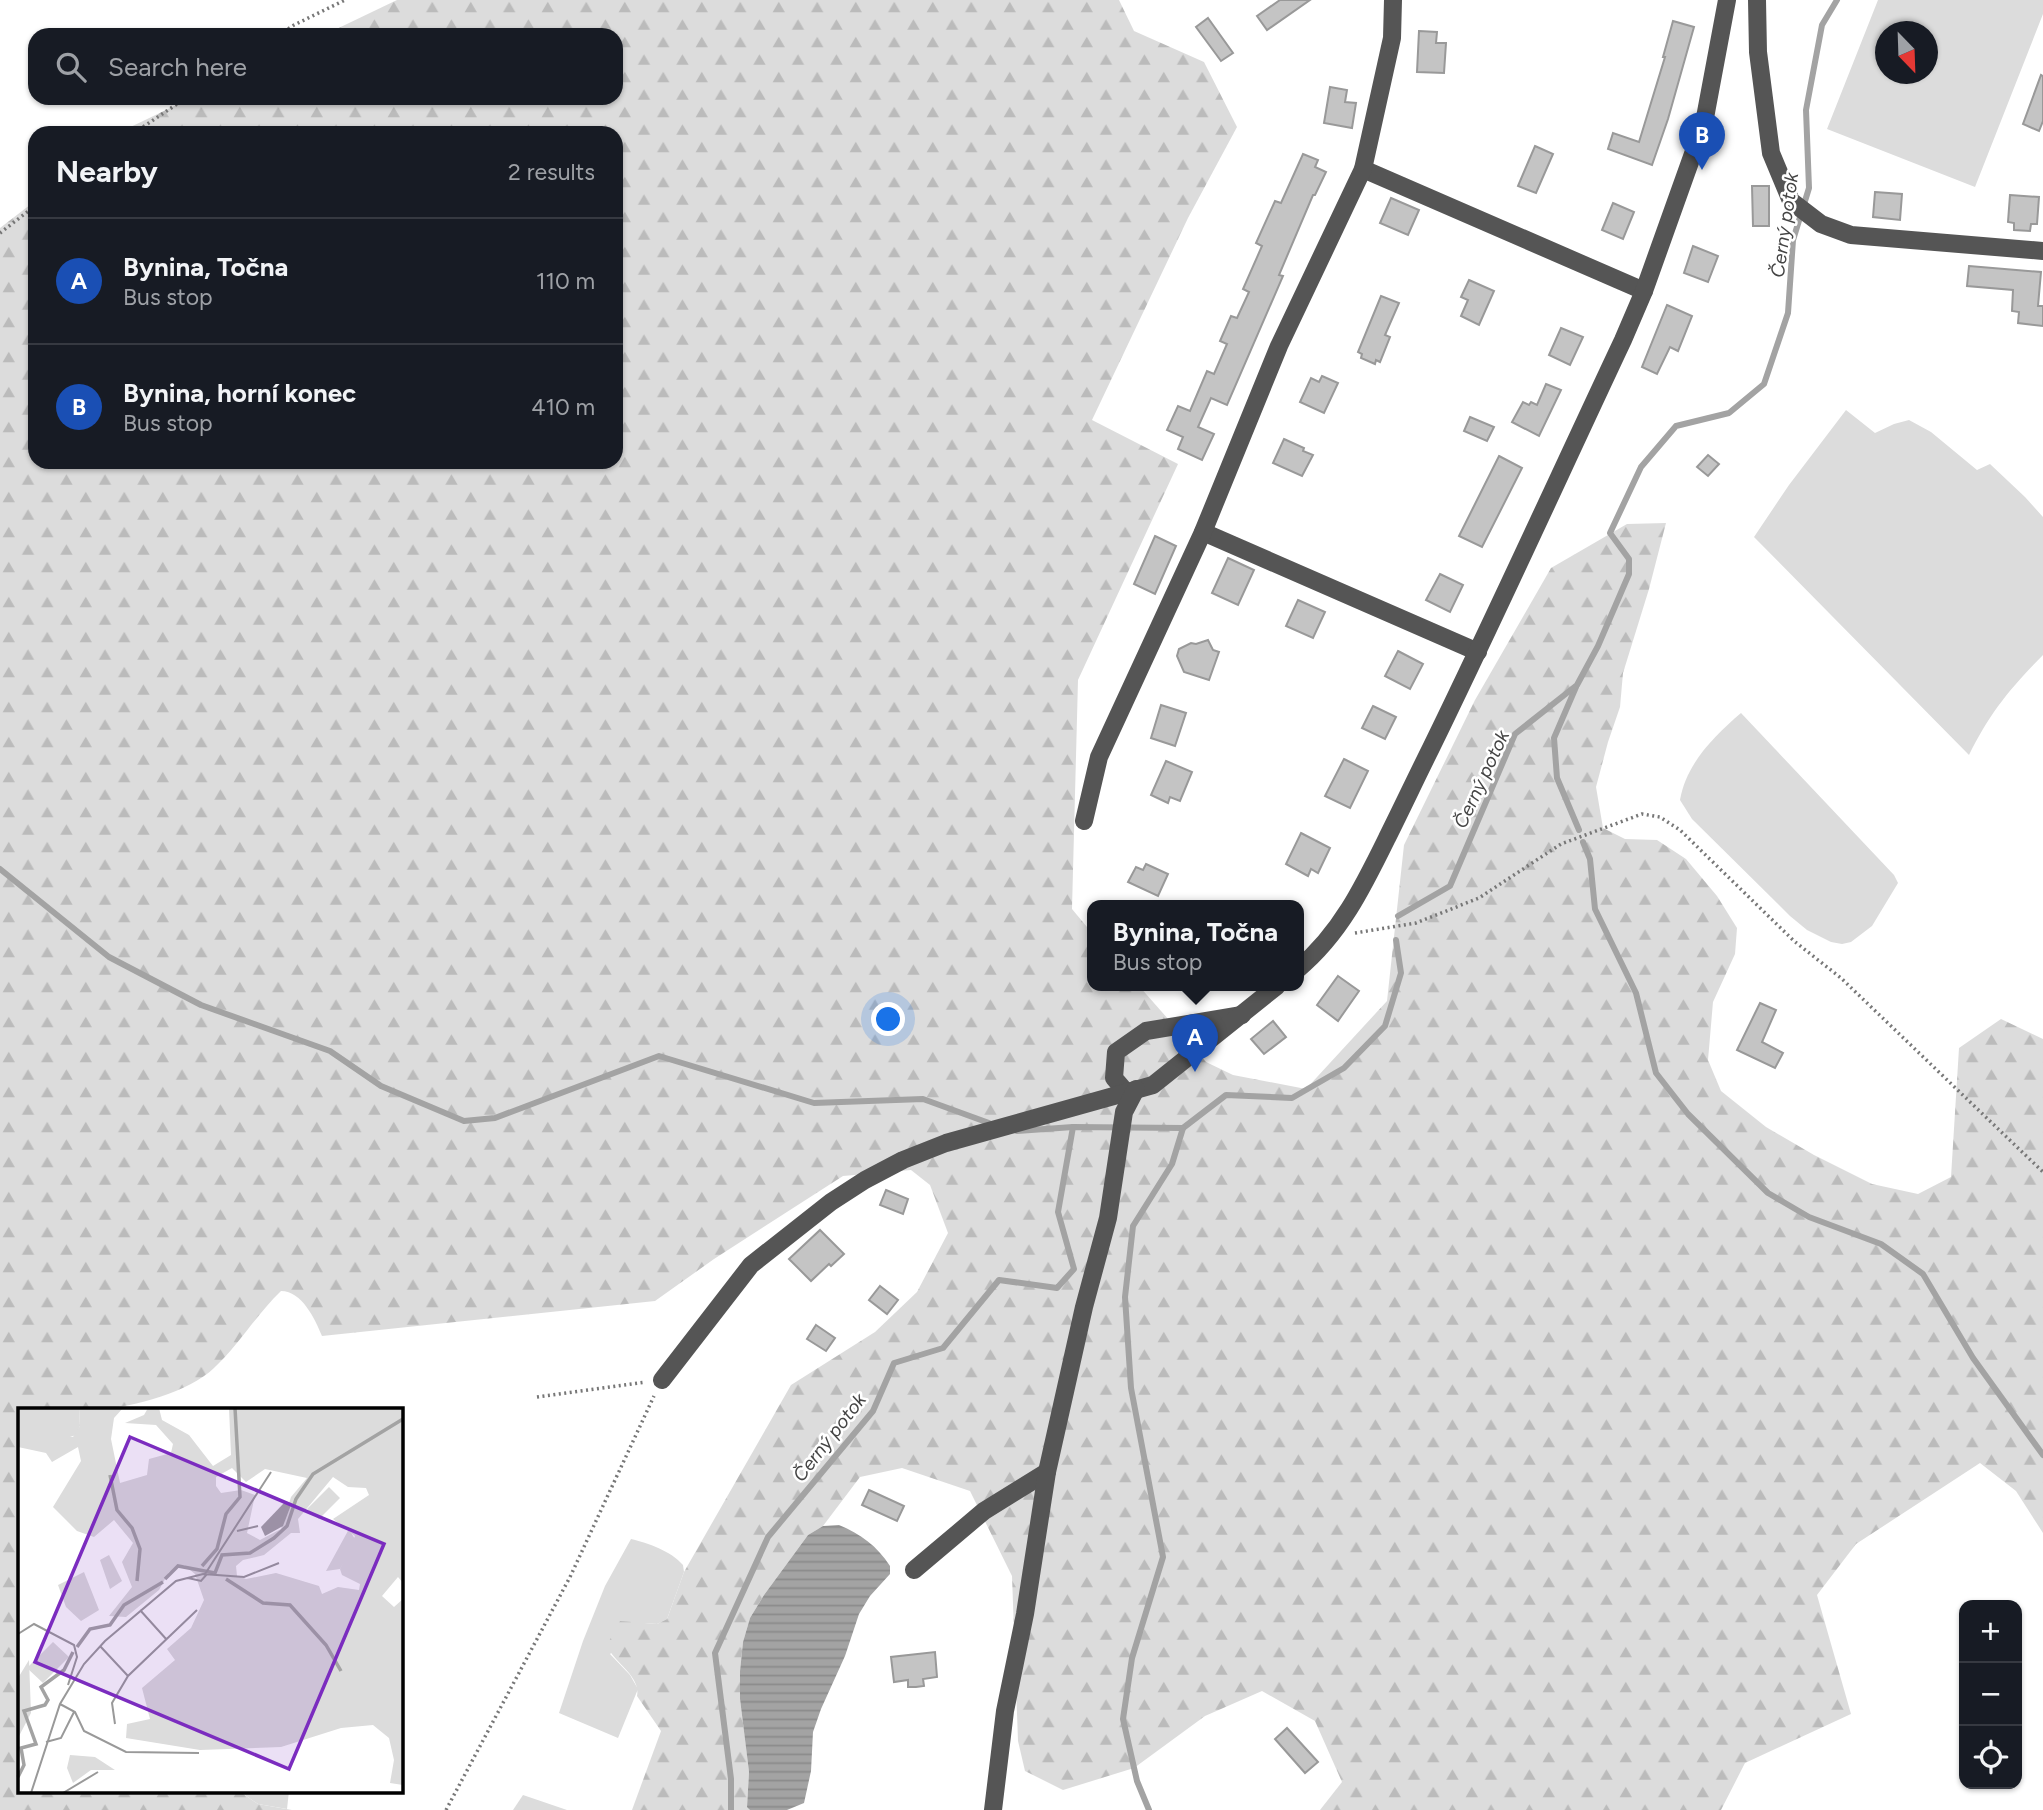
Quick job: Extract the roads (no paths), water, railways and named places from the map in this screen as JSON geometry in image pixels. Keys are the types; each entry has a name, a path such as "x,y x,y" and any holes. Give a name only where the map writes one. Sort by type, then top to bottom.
{"street":[{"path":"1084,821 1099,757 1203,532 1279,346 1363,169 1392,38 1393,0"},
{"path":"1304,963 1331,936 1353,906 1478,652 1644,291 1704,123 1727,0"},
{"path":"1757,0 1758,52 1771,153 1791,201 1821,224 1851,235 2043,251"},
{"path":"1363,169 1644,291"},
{"path":"1203,532 1478,652"},
{"path":"662,1380 751,1265 831,1202 864,1180 903,1160 946,1143 1153,1085 1272,991"},
{"path":"1131,1091 1114,1078 1116,1052 1146,1031 1243,1015"},
{"path":"993,1810 1005,1711 1025,1614 1047,1472 1084,1307 1108,1218 1121,1127 1131,1091"},
{"path":"914,1570 984,1511 1047,1472"}],"waterway":[{"name":"Černý potok","path":"1398,916 1450,886 1515,734 1577,685 1598,646 1629,574 1629,559 1610,533 1641,467 1676,426 1729,413 1764,384 1788,313 1793,240 1809,188 1806,110 1822,25 1837,0"},
{"path":"1576,687 1554,738 1557,778 1579,830"},
{"path":"1583,842 1590,859 1595,909 1636,993 1656,1073 1688,1114 1768,1193 1809,1217 1881,1244 1923,1274 1973,1358 2043,1455"},
{"path":"0,869 109,957 201,1005 330,1051 381,1086 464,1121 495,1118 659,1056 814,1103 923,1099 989,1123"},
{"name":"Černý potok","path":"731,1810 731,1779 715,1653 768,1537 873,1411 894,1363 943,1348 999,1280 1057,1288 1074,1269 1058,1212 1073,1127 1183,1128 1226,1095 1292,1098 1344,1068 1385,1026 1401,973 1396,940"},
{"path":"1017,1131 1073,1127"},
{"path":"1149,1810 1137,1781 1123,1719 1132,1658 1163,1557 1131,1388 1125,1297 1133,1226 1172,1164 1183,1128"}],"place":[{"name":"Bynina, horní konec","path":"1702,170"},
{"name":"Bynina, Točna","path":"1195,1072"}]}
